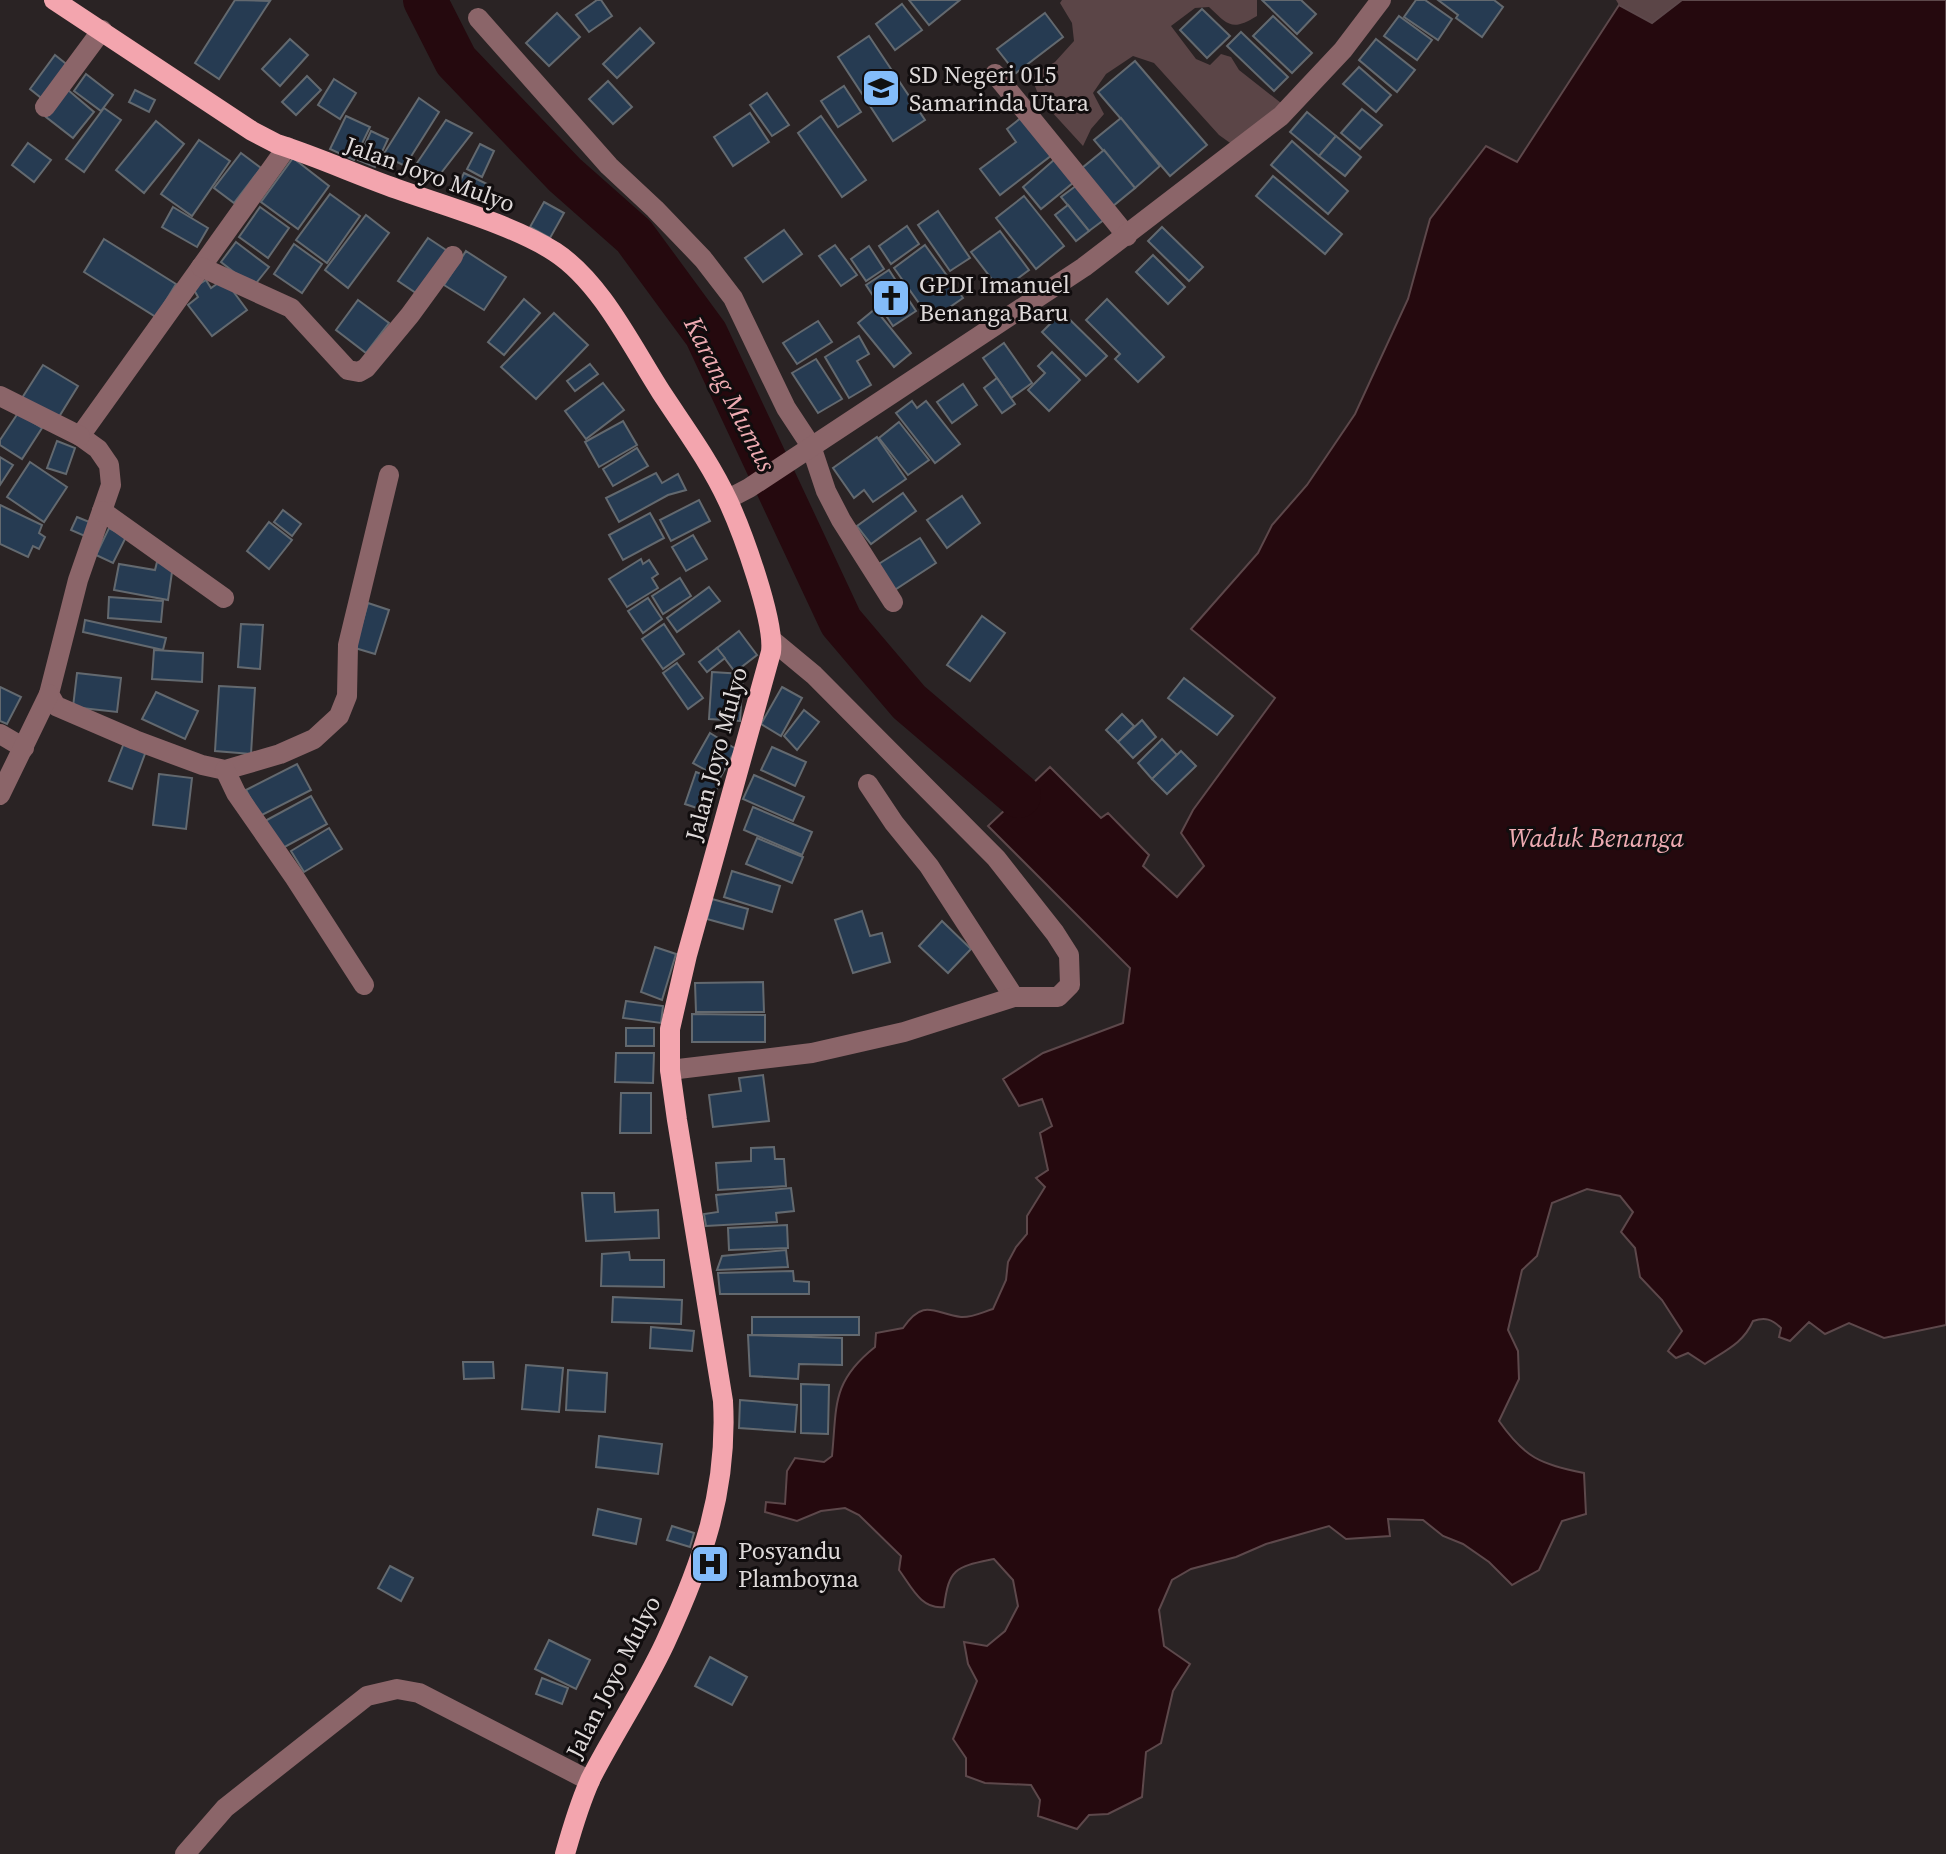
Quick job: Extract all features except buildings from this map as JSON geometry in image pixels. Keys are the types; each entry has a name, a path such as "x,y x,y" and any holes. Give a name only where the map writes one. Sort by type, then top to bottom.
{"main road":[{"name":"Jalan Joyo Mulyo","path":"54,0 252,131 500,227 554,252 583,275 701,451 728,499 744,539 773,641 687,955 670,1029 670,1070 723,1401 723,1470 717,1505 664,1644 590,1781 565,1854"}],"street":[{"path":"728,499 1127,236 1281,116 1343,50 1381,0"},
{"path":"478,18 609,166 655,209 733,298 786,408 809,448 841,520 893,602"},
{"path":"45,107 102,30"},
{"path":"995,74 1127,236"},
{"path":"80,436 287,147"},
{"path":"201,267 291,308 348,370 359,372 366,368 410,315 453,256"},
{"path":"0,396 80,436 98,449 109,465 111,485 78,580 49,694 0,795"},
{"path":"49,694 56,706 95,723 202,765 225,770 280,754 314,739 339,716 347,696 348,645 389,475"},
{"path":"102,511 224,598"},
{"path":"670,1070 812,1053 904,1032 1014,997 1058,997 1070,985 1069,955 996,858 814,675 773,641"},
{"path":"0,734 24,748"},
{"path":"225,770 236,793 364,985"},
{"path":"868,784 894,823 929,866 1014,997"},
{"path":"185,1854 225,1808 367,1696 397,1689 419,1693 590,1781"}],"shaded area":[{"path":"1062,0 1257,0 1257,16 1242,24 1226,22 1209,7 1195,8 1171,26 1196,59 1210,65 1221,54 1231,57 1239,70 1281,103 1233,145 1219,135 1154,63 1133,56 1106,74 1093,93 1104,114 1091,129 1083,146 1040,99 1031,76 1055,62 1074,41 1072,23 1060,3"},
{"path":"1616,0 1682,0 1652,23 1619,5"}],"water":[{"name":"Waduk Benanga","path":"1682,0 1946,0 1946,1325 1884,1338 1849,1323 1825,1334 1809,1322 1790,1341 1779,1337 1781,1328 1778,1325 1761,1319 1753,1321 1738,1341 1705,1364 1688,1353 1676,1358 1668,1351 1682,1331 1662,1300 1640,1277 1635,1248 1621,1232 1633,1212 1620,1196 1587,1189 1552,1203 1537,1256 1522,1270 1508,1330 1518,1351 1519,1379 1499,1421 1517,1443 1535,1458 1584,1473 1586,1514 1562,1521 1539,1570 1512,1585 1489,1562 1463,1544 1443,1536 1423,1520 1388,1519 1390,1536 1346,1539 1329,1526 1191,1569 1172,1580 1159,1610 1164,1646 1190,1664 1173,1691 1161,1743 1146,1752 1142,1797 1108,1814 1089,1815 1077,1829 1038,1816 1040,1800 1031,1785 985,1783 966,1776 966,1758 953,1739 977,1681 968,1664 964,1642 987,1646 1005,1631 1018,1606 1013,1580 994,1559 971,1564 952,1576 944,1607 936,1607 917,1596 899,1570 901,1556 859,1515 845,1508 821,1511 797,1521 765,1512 766,1502 785,1504 787,1471 795,1458 824,1462 832,1456 836,1409 843,1384 850,1372 875,1347 876,1333 903,1328 924,1310 965,1317 993,1309 1006,1280 1008,1262 1027,1234 1027,1216 1045,1187 1036,1178 1048,1170 1040,1133 1052,1126 1042,1099 1019,1106 1003,1079 1043,1053 1123,1023 1130,968 988,826 1050,767 1101,818 1108,813 1149,855 1143,866 1177,897 1204,866 1181,833 1193,810 1275,698 1191,629 1258,553 1272,525 1307,485 1355,414 1408,299 1430,219 1486,146 1517,162 1619,5 1652,23"}],"waterway":[{"name":"Karang Mumus","path":"425,0 456,61 565,175 634,236 706,334 841,622 909,702 1019,796"}],"place":[{"name":"SD Negeri 015 Samarinda Utara","path":"881,88"},
{"name":"GPDI Imanuel Benanga Baru","path":"891,298"},
{"name":"Posyandu Plamboyna","path":"710,1564"}]}
